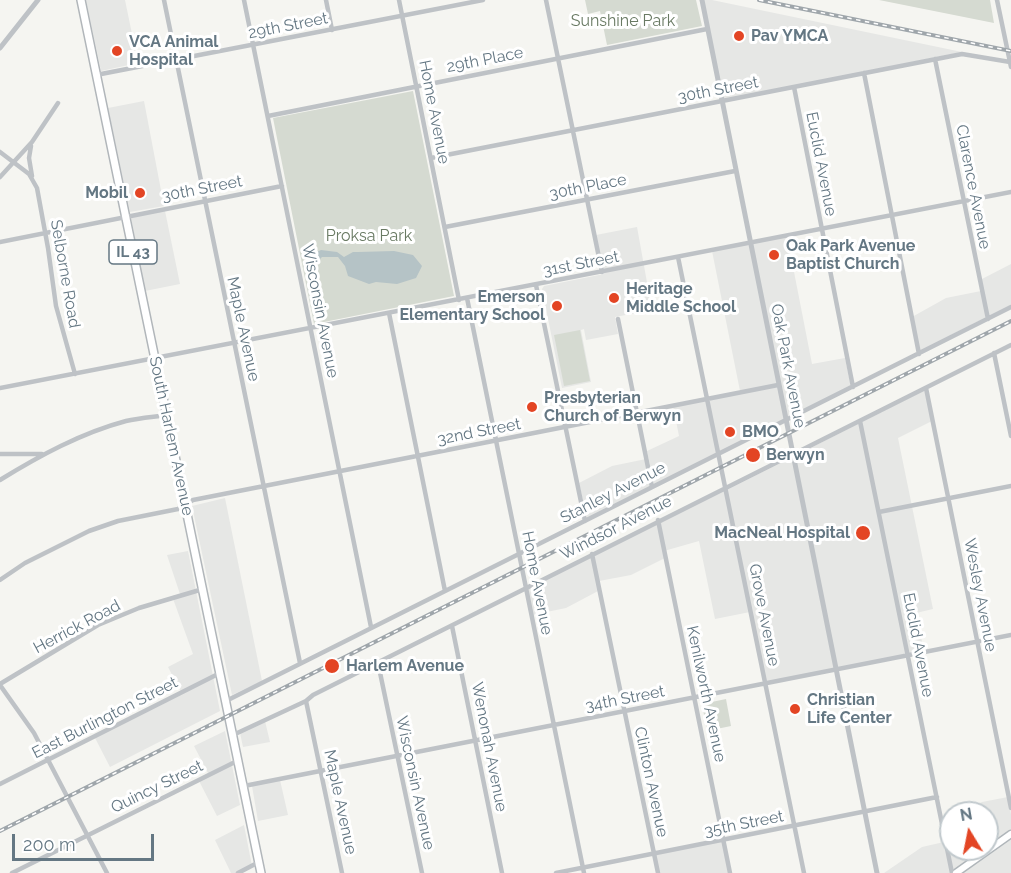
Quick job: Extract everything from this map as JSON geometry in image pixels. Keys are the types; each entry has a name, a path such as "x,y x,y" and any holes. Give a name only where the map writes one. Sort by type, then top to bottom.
{"main road":[{"name":"South Harlem Avenue","path":"81,0 261,873"},
{"path":"954,873 1011,834"}],"street":[{"path":"1,44 38,0"},
{"name":"Maple Avenue","path":"164,0 300,663"},
{"name":"Wisconsin Avenue","path":"244,0 371,627"},
{"path":"326,0 332,30"},
{"name":"Home Avenue","path":"399,0 459,300"},
{"name":"29th Street","path":"96,75 483,0"},
{"path":"546,0 602,272"},
{"path":"997,0 1011,65"},
{"name":"Oak Park Avenue","path":"702,2 877,873"},
{"name":"29th Place","path":"268,116 707,29"},
{"name":"30th Street","path":"431,158 962,54 1011,65"},
{"name":"Clarence Avenue","path":"935,59 988,319"},
{"path":"864,73 919,354"},
{"name":"Euclid Avenue","path":"794,87 853,387"},
{"path":"0,177 32,142 58,103"},
{"name":"Selborne Road","path":"32,142 29,158 32,179 39,196 56,306 75,374"},
{"path":"0,152 32,179"},
{"name":"30th Place","path":"445,227 735,171"},
{"name":"30th Street","path":"0,242 282,186"},
{"name":"31st Street","path":"0,388 1011,192"},
{"name":"Grove Avenue","path":"678,257 804,873"},
{"path":"536,285 585,521"},
{"name":"Home Avenue","path":"467,298 583,870"},
{"name":"Stanley Avenue","path":"226,701 1011,307"},
{"path":"389,313 445,591"},
{"path":"618,319 652,487"},
{"name":"Windsor Avenue","path":"233,735 306,701 313,695 658,520 726,489 1011,345"},
{"path":"994,353 1011,436"},
{"name":"32nd Street","path":"0,580 25,563 89,531 118,521 178,508 193,500 778,384"},
{"name":"Wesley Avenue","path":"926,388 1011,808"},
{"path":"0,480 43,454 118,424 167,415"},
{"name":"Euclid Avenue","path":"860,421 954,873"},
{"path":"0,454 43,454"},
{"path":"879,512 1011,486"},
{"name":"Kenilworth Avenue","path":"658,520 730,873"},
{"name":"Clinton Avenue","path":"592,554 658,873"},
{"name":"Herrick Road","path":"0,685 98,625 139,608 203,589"},
{"name":"Wenonah Avenue","path":"452,626 502,873"},
{"name":"34th Street","path":"244,786 1011,635"},
{"name":"Wisconsin Avenue","path":"378,663 422,873"},
{"name":"East Burlington Street","path":"0,784 221,673"},
{"path":"0,685 29,725 107,873"},
{"name":"Maple Avenue","path":"306,701 342,873"},
{"name":"Quincy Street","path":"12,873 238,760"},
{"name":"35th Street","path":"556,873 583,870 937,797"},
{"path":"238,873 259,862"}],"shaded area":[{"path":"86,0 125,0 138,63 101,71"},
{"path":"703,0 712,0 962,52 722,100"},
{"path":"144,101 164,206 130,212 108,108"},
{"path":"165,211 180,284 145,291 131,217"},
{"path":"637,227 652,310 615,317 618,334 586,340 584,329 581,330 591,382 562,388 542,289 544,286 604,274 596,235"},
{"path":"787,236 812,364 845,358 851,387 719,453 708,399 740,391 712,251"},
{"path":"321,250 337,252 344,257 353,252 394,251 413,255 422,266 416,278 397,284 376,282 369,284 348,276 345,266 338,257 322,257 316,263 309,261 313,254"},
{"path":"1011,264 1011,305 988,317 980,280"},
{"path":"981,291 986,317 919,352 912,317 946,298"},
{"name":"MacNeal Hospital","path":"925,390 932,421 898,438 933,609 916,613 924,651 766,682 727,490"},
{"path":"707,400 718,454 654,485 647,451 679,436 673,406"},
{"path":"646,459 651,486 587,518 579,483 612,466"},
{"path":"725,490 750,612 715,619 699,541 664,551 665,558 631,575 599,581 600,590 566,608 532,615 527,589"},
{"path":"225,498 262,681 232,695 192,506"},
{"path":"188,551 220,711 110,767 94,736 181,692 168,667 193,654 172,596 180,594 167,555"},
{"path":"265,721 270,742 243,747 240,733"},
{"path":"225,731 240,805 217,816 198,779 208,773 194,746"},
{"path":"280,780 288,815 258,821 252,786"},
{"path":"1008,797 1011,833 999,841 999,801 987,801"},
{"path":"244,825 252,866 239,873 231,873 215,840"},
{"path":"1011,836 1011,873 958,873 975,861 999,861 999,844"},
{"path":"722,841 729,873 659,873 655,854"},
{"path":"939,843 939,861 971,861 954,873 884,873 922,847"}],"green space":[{"name":"Sunshine Park","path":"585,0 696,0 702,26 607,45 600,11 588,14"},
{"path":"879,0 990,0 994,23"},
{"name":"Proksa Park","path":"413,91 454,296 314,324 273,118"},
{"path":"580,330 590,381 564,386 554,335"},
{"path":"726,699 731,726 707,731 702,704"}],"railway":[{"path":"759,0 1011,51"},
{"path":"0,831 1011,321"}],"place":[{"name":"Pav YMCA","path":"739,36"},
{"name":"VCA Animal Hospital","path":"117,51"},
{"name":"Mobil","path":"140,193"},
{"name":"Oak Park Avenue Baptist Church","path":"774,255"},
{"name":"Heritage Middle School","path":"614,298"},
{"name":"Emerson Elementary School","path":"557,306"},
{"name":"Presbyterian Church of Berwyn","path":"532,407"},
{"name":"BMO","path":"730,432"},
{"name":"Berwyn","path":"753,455"},
{"name":"MacNeal Hospital","path":"863,533"},
{"name":"Harlem Avenue","path":"332,666"},
{"name":"Christian Life Center","path":"795,709"}]}
